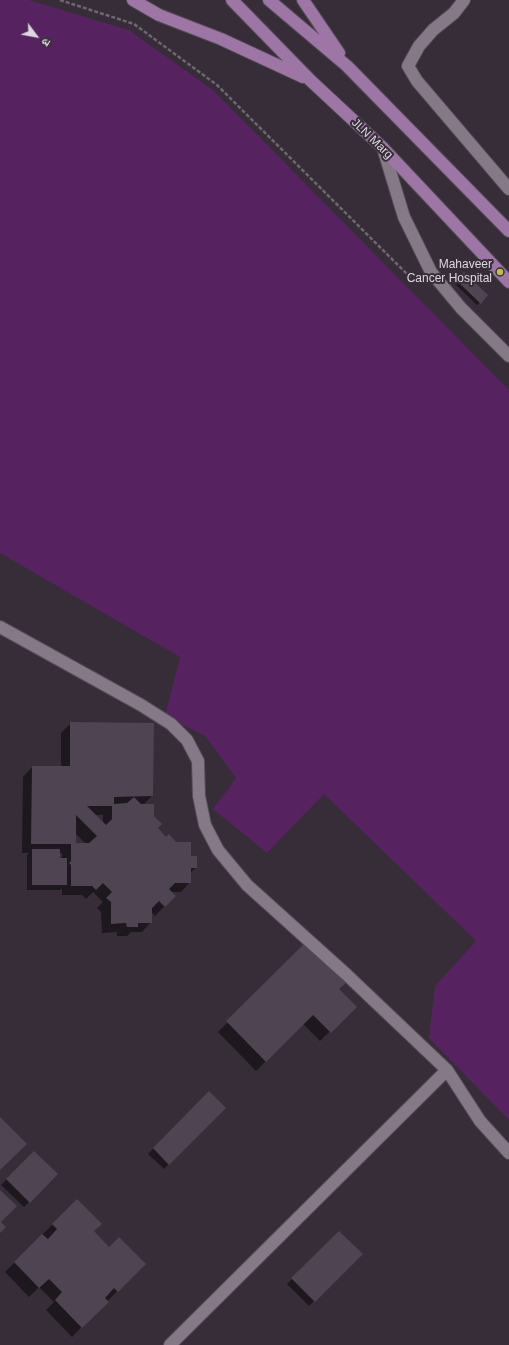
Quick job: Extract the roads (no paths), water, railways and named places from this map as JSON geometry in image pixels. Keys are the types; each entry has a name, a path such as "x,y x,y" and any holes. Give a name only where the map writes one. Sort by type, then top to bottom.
{"main road":[{"path":"133,0 159,15 221,39 310,80"},
{"name":"JLN Marg","path":"232,0 310,80 383,148 509,282"},
{"path":"269,0 347,66 509,231"},
{"path":"303,0 347,66"}],"street":[{"path":"464,0 454,14 433,30 419,46 408,66 417,81 509,189"},
{"path":"383,148 404,217 431,272 461,308 509,356"},
{"path":"0,626 141,705 171,724 187,740 198,761 199,796 205,825 218,850 247,885 347,975 447,1070 480,1122 509,1153"},
{"path":"170,1345 447,1070"}],"place":[{"name":"Mahaveer Cancer Hospital","path":"500,272"}]}
